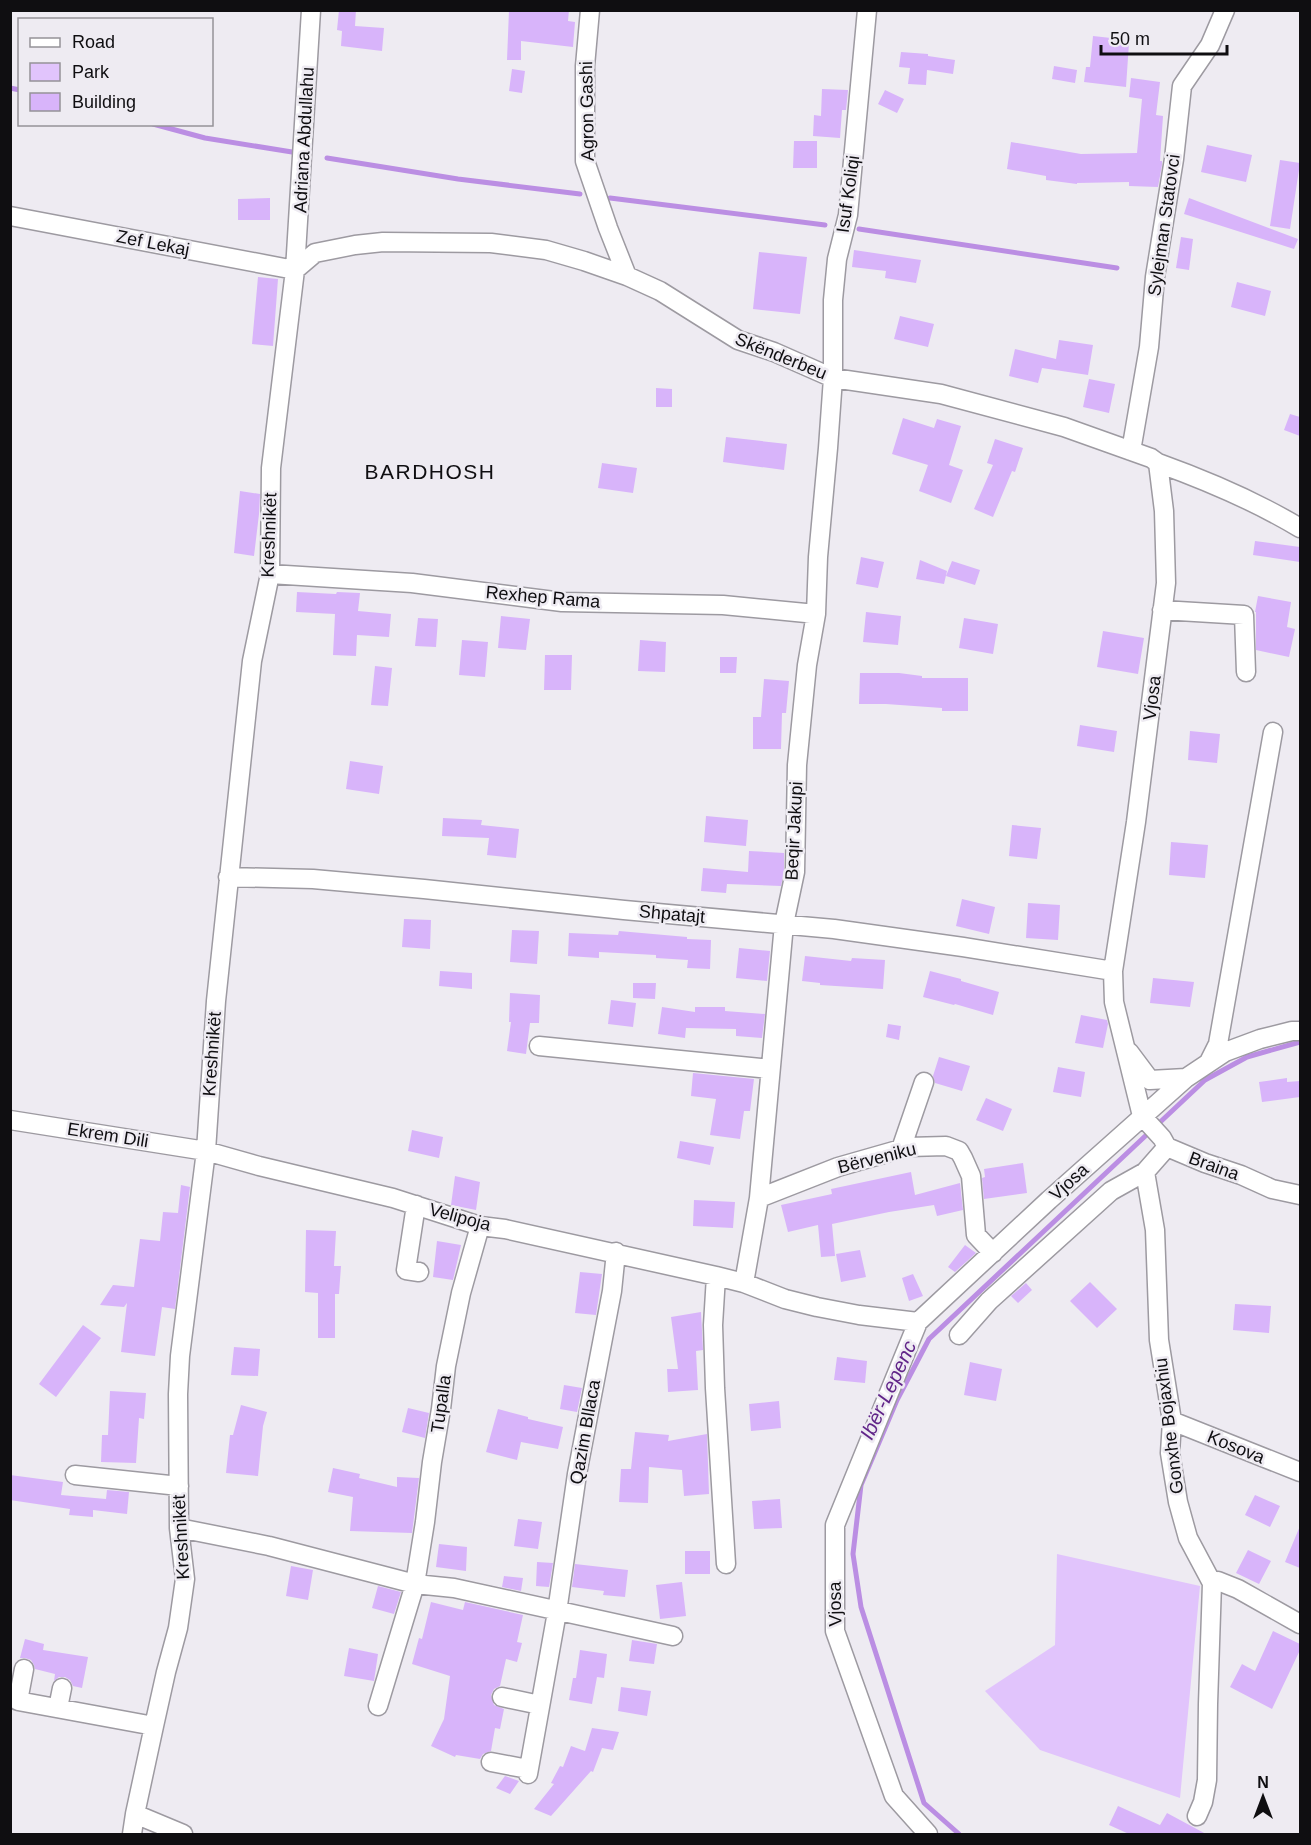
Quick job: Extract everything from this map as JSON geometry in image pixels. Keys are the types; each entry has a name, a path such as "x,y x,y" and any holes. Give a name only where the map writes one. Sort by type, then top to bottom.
{"street":[{"name":"Adriana Abdullahu","path":"295,270 311,10"},
{"name":"Agron Gashi","path":"590,10 585,66 585,161 627,276"},
{"name":"Isuf Koliqi","path":"833,378 833,300 837,258 848,215 867,10"},
{"name":"Sylejman Statovci","path":"1131,451 1149,347 1155,277 1174,159 1182,86 1210,45 1225,10"},
{"name":"Zef Lekaj","path":"10,216 295,270"},
{"name":"Skënderbeu","path":"295,270 315,253 383,242 491,243 546,250 627,276 660,291 738,340 774,352 833,378 941,394 1065,426 1151,458 1158,464 1213,483 1272,511 1300,528"},
{"name":"Kreshnikët","path":"132,1834 166,1672 178,1628 185,1579 179,1528 180,1356 206,1151 216,1001 252,660 270,574 271,468 295,270"},
{"name":"Beqir Jakupi","path":"744,1283 759,1198 784,924 795,872 797,765 807,665 816,614 818,557 833,378"},
{"name":"Vjosa","path":"928,1834 894,1796 835,1631 835,1525 918,1322 1142,1116 1114,1002 1113,971 1136,822 1166,582 1164,511 1158,464"},
{"name":"Rexhep Rama","path":"270,574 412,583 561,602 723,605 816,614"},
{"path":"1162,610 1244,615 1246,672"},
{"path":"1208,1063 1218,1044 1273,732"},
{"name":"Shpatajt","path":"228,878 335,881 834,929 963,946 1113,971"},
{"path":"1142,1116 1186,1078 1226,1052 1260,1039 1300,1031"},
{"path":"539,1046 770,1069"},
{"path":"1124,1046 1150,1080 1186,1078"},
{"path":"901,1149 924,1082"},
{"name":"Braina","path":"1142,1116 1164,1142 1205,1163 1241,1175 1272,1190 1300,1195"},
{"name":"Ekrem Dili","path":"10,1120 206,1151"},
{"path":"958,1335 989,1301 1103,1198 1145,1172 1164,1142"},
{"name":"Bërveniku","path":"759,1198 838,1167 908,1147 946,1146 959,1151 971,1176 976,1235 993,1253"},
{"name":"Velipoja","path":"206,1151 393,1198 480,1226 616,1252 744,1283 785,1299 817,1307 918,1322"},
{"name":"Gonxhe Bojaxhiu","path":"1145,1172 1155,1230 1159,1340 1172,1422 1170,1452 1178,1502 1188,1538 1212,1583 1207,1780 1203,1802 1197,1816"},
{"path":"416,1205 406,1270 420,1272"},
{"name":"Tupalla","path":"415,1584 432,1462 460,1293 480,1226"},
{"name":"Qazim Bllaca","path":"491,1762 528,1771 557,1612 577,1474 612,1291 616,1252"},
{"path":"716,1276 713,1325 715,1388 726,1564"},
{"name":"Kosova","path":"1172,1422 1300,1472"},
{"path":"75,1475 179,1486"},
{"path":"179,1528 269,1546 415,1584 454,1588 673,1636"},
{"path":"1212,1583 1218,1581 1238,1589 1300,1624"},
{"path":"378,1706 415,1584"},
{"path":"24,1669 18,1701 154,1726"},
{"path":"57,1708 62,1688"},
{"path":"502,1696 540,1705"},
{"path":"135,1814 183,1834"}],"green space":[{"path":"1057,1554 1200,1586 1180,1798 1040,1750 985,1691 1055,1645"}],"building":[{"path":"339,10 356,10 355,26 384,28 382,51 341,46 342,31 337,30"},
{"path":"509,10 569,10 568,21 575,22 573,47 521,41 521,60 507,60"},
{"path":"1093,36 1129,43 1126,87 1084,82 1086,67 1090,67"},
{"path":"901,52 928,54 928,56 955,60 953,74 927,70 926,85 908,84 910,68 899,67"},
{"path":"1054,66 1077,70 1075,83 1052,79"},
{"path":"512,69 525,71 522,93 509,91"},
{"path":"1131,78 1160,82 1156,115 1163,116 1160,161 1162,165 1158,187 1129,186 1129,182 1077,184 1046,180 1046,176 1007,169 1011,142 1081,154 1137,153 1142,99 1129,97"},
{"path":"822,89 848,90 846,110 842,110 840,138 813,136 814,115 821,116"},
{"path":"885,90 904,99 897,113 878,104"},
{"path":"794,141 817,141 817,168 793,168"},
{"path":"1207,145 1252,155 1246,182 1201,172"},
{"path":"1280,160 1300,163 1290,229 1270,226"},
{"path":"270,198 270,220 238,220 238,199"},
{"path":"1189,198 1298,239 1294,249 1184,214"},
{"path":"1181,237 1193,239 1189,270 1176,268"},
{"path":"854,250 921,260 916,283 885,278 886,271 852,267"},
{"path":"759,252 807,257 800,314 753,309"},
{"path":"258,277 278,279 273,346 252,344"},
{"path":"1237,282 1271,291 1265,316 1231,307"},
{"path":"900,316 934,324 928,347 894,339"},
{"path":"1059,340 1093,345 1088,375 1042,368 1038,383 1009,376 1015,349 1056,359"},
{"path":"1089,379 1115,384 1109,413 1083,407"},
{"path":"656,388 672,389 672,407 656,407"},
{"path":"1290,414 1300,417 1300,436 1284,430"},
{"path":"903,418 934,428 937,419 961,426 949,465 963,470 951,503 919,491 928,465 892,454"},
{"path":"726,437 787,444 784,470 723,462"},
{"path":"995,439 1023,448 1015,472 1012,471 993,517 974,509 993,465 987,463"},
{"path":"602,463 637,468 633,493 598,488"},
{"path":"240,491 260,494 254,556 234,553"},
{"path":"1255,541 1300,547 1300,562 1253,555"},
{"path":"861,557 884,562 878,588 856,584"},
{"path":"920,560 947,571 944,584 916,579"},
{"path":"952,561 980,570 975,585 946,576"},
{"path":"297,592 360,593 358,611 391,614 389,637 357,635 356,656 333,655 335,614 296,612"},
{"path":"1258,596 1291,602 1287,627 1295,629 1289,657 1256,650 1255,612"},
{"path":"866,612 901,616 898,645 863,642"},
{"path":"501,616 530,619 526,650 498,648"},
{"path":"418,618 438,619 436,647 415,646"},
{"path":"964,618 998,624 993,654 959,648"},
{"path":"1103,631 1144,638 1138,674 1097,667"},
{"path":"462,640 488,642 485,677 459,675"},
{"path":"640,640 666,642 665,672 638,671"},
{"path":"545,655 572,655 571,690 544,690"},
{"path":"720,657 737,657 736,673 720,673"},
{"path":"375,666 392,668 388,706 371,705"},
{"path":"860,673 899,673 922,676 922,678 968,678 968,711 859,704"},
{"path":"764,679 789,681 786,713 782,713 781,749 753,749 753,717 761,717"},
{"path":"1080,725 1117,731 1114,752 1077,746"},
{"path":"1190,731 1220,734 1217,763 1188,760"},
{"path":"350,761 383,766 379,794 346,789"},
{"path":"706,816 748,820 746,846 704,842"},
{"path":"443,818 482,820 481,825 519,829 516,858 487,855 489,838 442,836"},
{"path":"1012,825 1041,828 1037,859 1009,856"},
{"path":"1171,842 1208,845 1205,878 1169,875"},
{"path":"749,851 784,853 781,886 727,884 726,893 701,891 703,868 748,872"},
{"path":"962,899 995,907 989,934 956,926"},
{"path":"1028,903 1060,905 1058,940 1026,938"},
{"path":"404,919 431,920 430,949 402,947"},
{"path":"512,930 539,931 537,964 510,962"},
{"path":"619,931 711,940 710,969 687,968 688,960 656,958 656,955 599,952 599,958 568,956 569,933 618,935"},
{"path":"739,948 770,951 767,981 736,978"},
{"path":"805,956 851,961 852,958 885,960 883,989 820,985 820,983 802,981"},
{"path":"440,971 472,973 472,989 439,986"},
{"path":"930,971 999,992 993,1015 923,997"},
{"path":"1153,978 1194,982 1190,1007 1150,1003"},
{"path":"633,983 656,983 655,999 633,998"},
{"path":"510,993 540,995 539,1023 530,1023 526,1054 507,1051 511,1022 509,1022"},
{"path":"611,1000 636,1003 633,1027 608,1024"},
{"path":"662,1007 695,1012 695,1007 725,1007 725,1011 765,1014 762,1038 736,1036 736,1029 686,1028 685,1038 658,1034"},
{"path":"1081,1015 1107,1020 1103,1048 1075,1043"},
{"path":"888,1024 901,1026 899,1040 886,1037"},
{"path":"939,1057 970,1066 962,1091 935,1083 933,1076"},
{"path":"1058,1067 1085,1072 1081,1097 1053,1092"},
{"path":"693,1073 754,1079 750,1111 744,1111 740,1139 710,1135 716,1099 691,1096"},
{"path":"1287,1078 1287,1082 1300,1081 1300,1097 1262,1102 1259,1082"},
{"path":"986,1098 1012,1109 1003,1131 976,1120"},
{"path":"412,1130 443,1137 439,1158 408,1151"},
{"path":"680,1141 714,1147 710,1165 677,1158"},
{"path":"1023,1163 1027,1193 984,1199 982,1178 985,1177 984,1169"},
{"path":"911,1172 915,1195 960,1183 963,1210 937,1216 934,1205 832,1224 835,1256 821,1257 818,1225 788,1232 781,1205 832,1194 831,1189"},
{"path":"455,1176 480,1182 476,1210 451,1205"},
{"path":"181,1185 190,1187 175,1309 162,1307 155,1356 121,1352 127,1303 124,1307 100,1305 113,1285 134,1287 140,1239 160,1241 163,1212 178,1213"},
{"path":"694,1200 735,1202 733,1228 693,1226"},
{"path":"306,1230 336,1231 334,1266 341,1266 339,1294 335,1294 335,1338 318,1338 318,1293 305,1292"},
{"path":"437,1241 461,1245 453,1280 433,1277"},
{"path":"965,1245 976,1253 955,1272 948,1267"},
{"path":"860,1250 866,1277 841,1282 836,1254"},
{"path":"580,1272 602,1274 596,1315 575,1313"},
{"path":"913,1274 923,1296 909,1301 902,1278"},
{"path":"1090,1282 1117,1309 1097,1328 1070,1301"},
{"path":"1026,1283 1032,1290 1018,1303 1011,1296"},
{"path":"1235,1304 1271,1306 1269,1333 1233,1330"},
{"path":"701,1312 703,1350 696,1351 698,1390 668,1392 667,1369 678,1369 671,1317"},
{"path":"83,1325 101,1338 56,1397 39,1384"},
{"path":"234,1347 260,1349 258,1376 231,1375"},
{"path":"837,1357 867,1361 865,1383 834,1380"},
{"path":"970,1362 1002,1369 996,1401 964,1395"},
{"path":"564,1385 582,1388 577,1412 560,1409"},
{"path":"110,1391 146,1393 144,1419 139,1418 136,1463 101,1462 102,1435 108,1435"},
{"path":"779,1401 781,1428 751,1431 749,1404"},
{"path":"241,1405 267,1412 263,1426 258,1476 226,1473 230,1435 233,1435"},
{"path":"408,1408 429,1413 425,1438 402,1432"},
{"path":"498,1409 563,1427 558,1449 521,1442 517,1460 486,1452"},
{"path":"635,1432 669,1435 668,1441 707,1434 709,1494 684,1496 682,1470 649,1467 648,1503 619,1502 621,1469 631,1469"},
{"path":"333,1468 360,1474 359,1478 397,1487 397,1477 419,1478 412,1533 350,1531 353,1497 328,1492"},
{"path":"10,1475 63,1482 61,1495 106,1499 107,1490 129,1492 127,1514 93,1510 93,1517 69,1515 70,1509 10,1500"},
{"path":"1255,1495 1280,1506 1270,1527 1245,1515"},
{"path":"780,1499 782,1528 754,1529 752,1501"},
{"path":"518,1519 542,1522 538,1549 514,1546"},
{"path":"1300,1526 1300,1568 1285,1562"},
{"path":"439,1544 467,1547 466,1571 436,1567"},
{"path":"1248,1550 1271,1561 1259,1584 1236,1573"},
{"path":"685,1551 710,1551 710,1574 685,1574"},
{"path":"537,1562 553,1563 549,1587 536,1586"},
{"path":"575,1564 628,1570 625,1597 603,1595 604,1591 572,1587"},
{"path":"291,1566 313,1570 308,1600 286,1596"},
{"path":"504,1576 523,1578 521,1591 502,1587"},
{"path":"682,1582 686,1616 660,1619 656,1585"},
{"path":"378,1586 401,1592 394,1614 372,1608"},
{"path":"431,1602 463,1610 465,1602 523,1615 517,1642 522,1643 517,1662 506,1659 500,1686 494,1689 491,1695 494,1705 504,1709 500,1729 495,1728 491,1751 483,1754 480,1759 456,1755 455,1757 431,1746 444,1719 450,1676 412,1664 419,1638 422,1639"},
{"path":"1273,1631 1300,1644 1300,1650 1272,1709 1230,1687 1242,1664 1255,1671"},
{"path":"25,1639 44,1644 43,1650 88,1657 82,1688 73,1686 65,1677 59,1677 54,1681 55,1674 35,1669 31,1660 20,1658"},
{"path":"632,1640 657,1644 654,1664 629,1661"},
{"path":"349,1648 378,1654 374,1681 344,1676"},
{"path":"580,1650 607,1654 604,1678 597,1677 592,1704 569,1700 573,1678 576,1678"},
{"path":"621,1687 651,1691 647,1716 618,1711"},
{"path":"592,1728 619,1732 613,1750 602,1748 593,1772 591,1771 551,1816 534,1809 554,1784 551,1783 560,1766 563,1767 571,1746 585,1751"},
{"path":"505,1776 519,1781 510,1794 496,1788"},
{"path":"1118,1806 1160,1825 1167,1813 1206,1834 1129,1834 1109,1825"}],"waterway":[{"path":"10,88 18,90"},
{"path":"160,126 205,138 292,152"},
{"path":"327,158 458,179 580,194"},
{"path":"610,198 825,225"},
{"path":"859,229 1117,268"},
{"name":"Ibër-Lepenc","path":"959,1834 924,1803 861,1607 853,1554 861,1485 897,1400 929,1339 1205,1080 1247,1057 1300,1042"}],"district":[{"name":"BARDHOSH","path":"430,472"}]}
